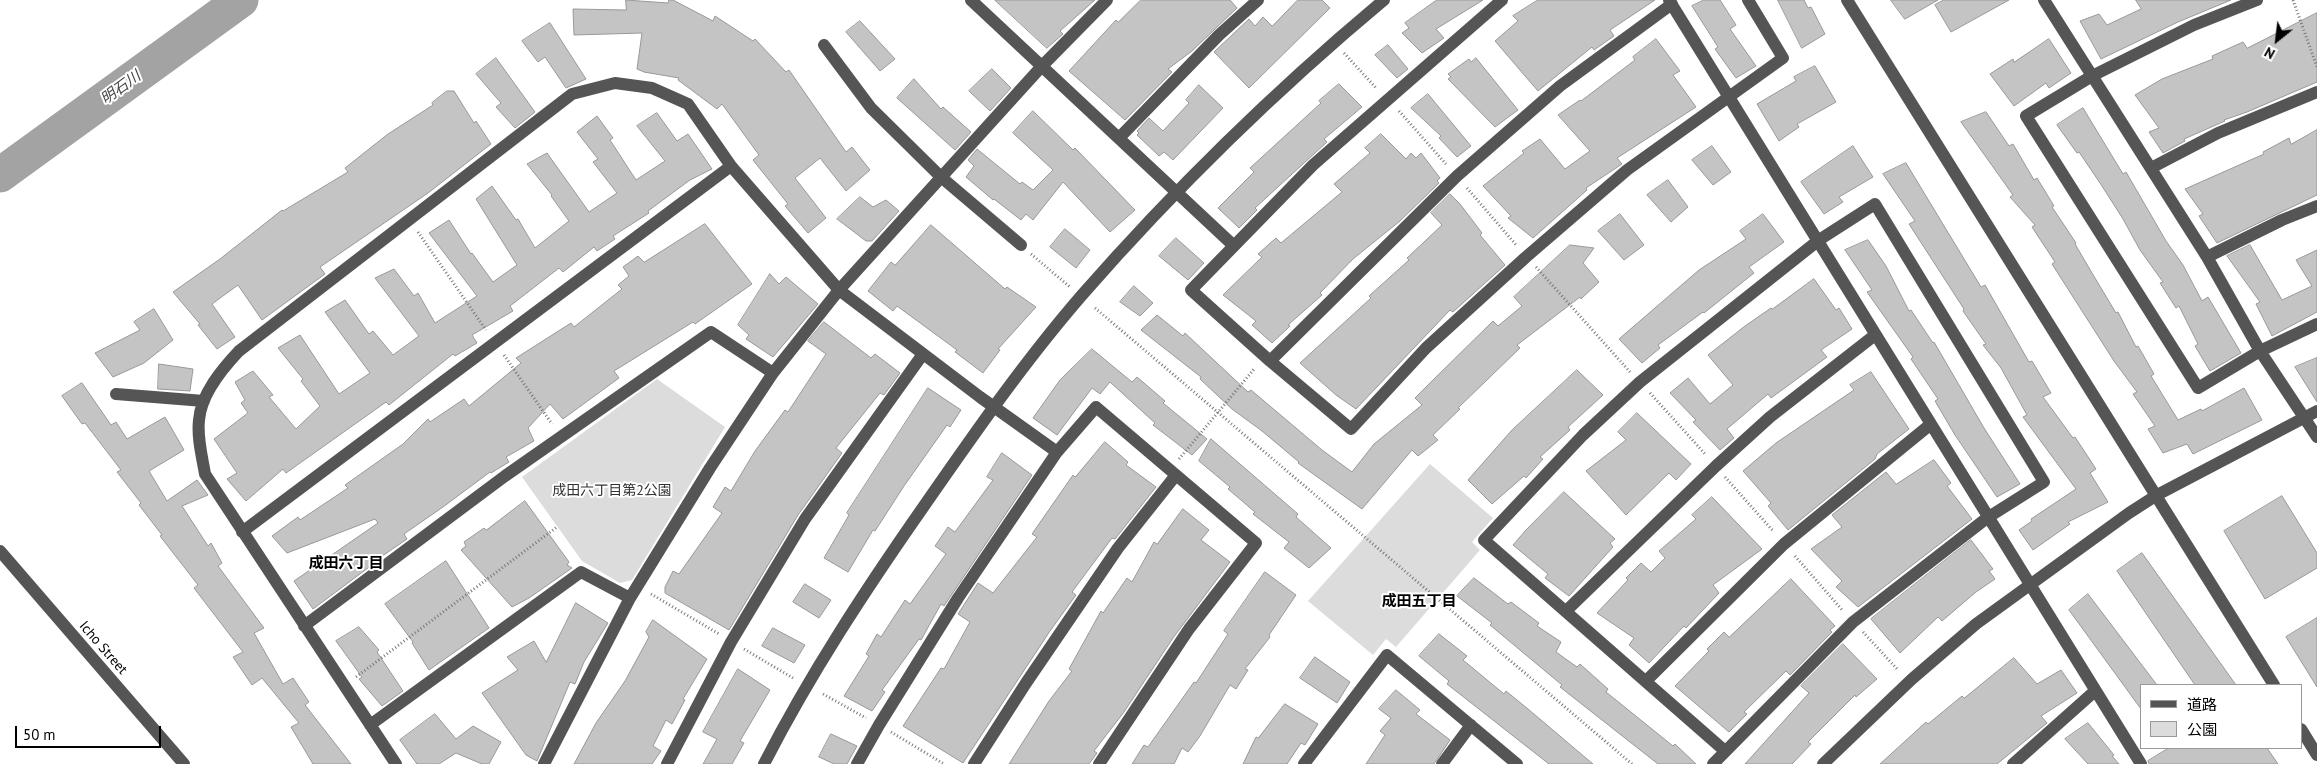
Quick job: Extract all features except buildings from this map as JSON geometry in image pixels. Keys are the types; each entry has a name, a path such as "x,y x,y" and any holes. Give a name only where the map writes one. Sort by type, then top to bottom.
{"street":[{"path":"971,0 1234,246"},
{"path":"544,764 630,598 710,468 773,374 839,290 1042,66 1107,0"},
{"path":"1119,138 1219,35 1258,0"},
{"path":"764,764 859,602 993,406 1081,296 1176,193 1333,42 1384,0"},
{"path":"1502,0 1387,98 1313,165 1191,290 1267,359 1351,429 1426,348 1526,257 1627,170 1783,58 1748,0"},
{"path":"1848,0 2157,494 2273,684"},
{"path":"2044,0 2207,257 2260,352 2317,438"},
{"path":"2257,0 2194,25 2092,76 2026,116 2198,388 2260,352 2317,324"},
{"path":"1267,359 1457,176 1560,86 1670,2 1819,240 1987,518 2030,584 2140,764"},
{"path":"824,45 871,108 940,177 1021,245"},
{"path":"396,764 205,474 199,441 199,419 204,401 222,368 239,351 572,94 615,83 652,88 688,104 731,166 839,290 993,406 1058,452"},
{"path":"2151,168 2218,133 2317,92"},
{"path":"242,532 731,166"},
{"path":"1713,764 1853,622 1987,518 2044,482 1875,204 1819,240 1640,382 1583,435 1484,540 1725,751"},
{"path":"2207,257 2282,220 2317,206"},
{"path":"304,626 505,476 711,332 773,374"},
{"path":"1566,611 1716,466 1770,417 1876,335"},
{"path":"667,764 731,642 805,519 923,354"},
{"path":"116,394 204,401"},
{"path":"857,764 878,724 958,598 1058,452 1096,408 1256,543 1189,629 1100,764"},
{"path":"1823,764 1912,678 1976,624 2030,584 2157,494 2304,416 2317,411"},
{"path":"1646,681 1784,544 1930,424"},
{"path":"974,764 1026,683 1118,548 1173,473"},
{"name":"Icho Street","path":"0,551 184,764"},
{"path":"370,726 581,572 630,598"},
{"path":"1304,764 1387,655 1517,764"},
{"path":"2012,764 2095,692"},
{"path":"1442,764 1472,725"},
{"path":"2302,731 2317,755"}],"path":[{"path":"2293,0 2317,67"},
{"path":"1343,53 1387,98 1526,257 1898,670"},
{"path":"1021,245 1070,287"},
{"path":"1095,308 1632,764"},
{"path":"1173,473 1217,411 1267,359"},
{"path":"344,686 557,527"},
{"path":"638,586 793,678"}],"green space":[{"name":"成田六丁目第2公園","path":"657,379 725,427 632,580 620,583 582,561 522,477"},
{"path":"1430,464 1493,518 1472,542 1480,550 1396,647 1386,639 1373,655 1308,601"}],"waterway":[{"name":"明石川","path":"0,175 241,0"}],"district":[{"name":"成田六丁目","path":"346,564"},
{"name":"成田五丁目","path":"1419,602"}]}
